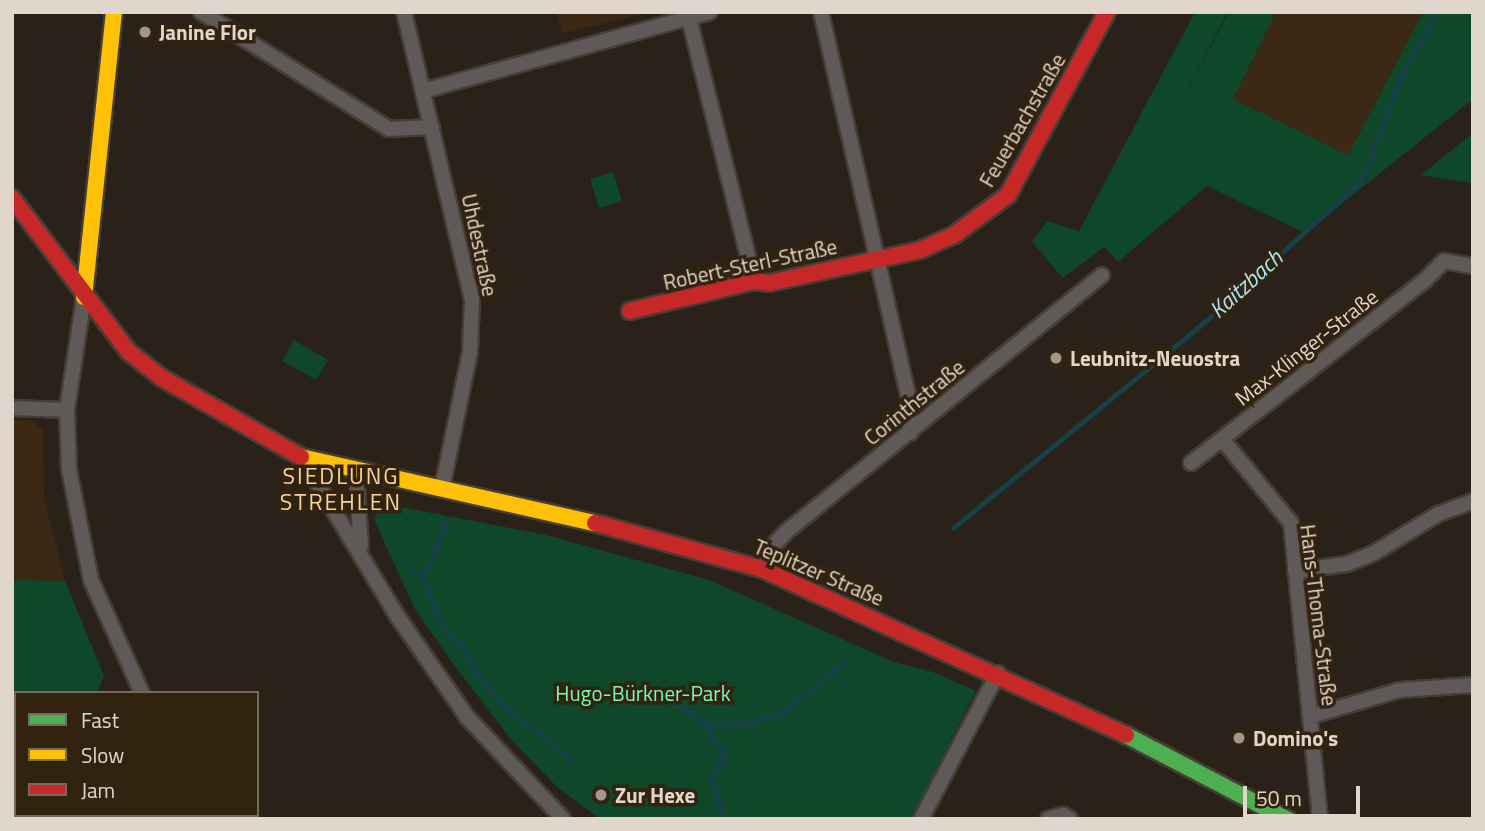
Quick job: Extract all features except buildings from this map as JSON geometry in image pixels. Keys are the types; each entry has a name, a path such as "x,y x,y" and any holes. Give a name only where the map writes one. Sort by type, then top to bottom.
{"main road":[{"path":"83,297 114,12"},
{"name":"Feuerbachstraße","path":"877,258 920,250 954,235 1008,195 1107,12"},
{"name":"Teplitzer Straße","path":"12,198 83,297 147,368 302,458 356,473 583,518 762,569 998,673 1186,764 1287,819"},
{"name":"Robert-Sterl-Straße","path":"631,311 754,281 769,283 877,258"}],"street":[{"path":"201,12 389,129 432,127"},
{"name":"Uhdestraße","path":"404,12 473,313 470,352 442,488"},
{"path":"423,91 709,12"},
{"path":"821,12 909,400 910,433"},
{"path":"689,18 754,281"},
{"name":"Max-Klinger-Straße","path":"1191,463 1444,261 1473,266"},
{"name":"Corinthstraße","path":"762,569 773,546 786,532 1102,275"},
{"path":"83,297 68,410 69,469 86,563 141,691"},
{"path":"12,408 68,410"},
{"name":"Hans-Thoma-Straße","path":"1222,439 1291,523 1320,819"},
{"path":"302,458 361,551 398,617 467,717 563,819"},
{"path":"356,473 361,551"},
{"path":"1295,571 1347,564 1374,553 1438,514 1473,501"},
{"path":"921,819 998,673"},
{"path":"1311,716 1401,690 1473,685"},
{"path":"1048,819 1062,815 1070,819"}],"shaded area":[{"path":"557,12 651,12 563,33"},
{"path":"1276,12 1423,12 1348,155 1233,99"},
{"path":"12,420 30,420 43,429 44,498 65,581 12,580"}],"green space":[{"path":"1195,12 1228,12 1160,142 1229,12 1276,12 1233,99 1348,155 1423,12 1473,12 1473,99 1305,233 1207,186 1118,262 1104,247 1063,278 1032,242 1047,221 1079,231"},
{"path":"1473,133 1473,183 1421,175"},
{"path":"613,172 622,201 599,208 590,179"},
{"path":"294,340 328,360 316,380 282,361"},
{"name":"Hugo-Bürkner-Park","path":"380,503 546,535 709,580 894,662 933,672 976,691 911,819 600,819 557,787 510,738 451,661 415,609 374,520"},
{"path":"12,580 65,581 104,676 98,691 14,691 14,817 46,817 12,819"}],"waterway":[{"name":"Kaitzbach","path":"953,528 1206,321 1362,180 1403,72 1436,12"},
{"path":"423,577 447,522"},
{"path":"413,571 423,577 444,630 461,643 473,669 504,706 571,759"},
{"name":"Kaitzbach","path":"724,819 711,779 724,755 705,724 753,722 785,711 846,661"},
{"path":"654,687 705,724"}],"traffic: fast":[{"path":"1126,735 1287,819"}],"traffic: slow":[{"path":"84,297 114,12"},
{"path":"301,457 595,523"}],"traffic: jam":[{"path":"630,311 754,281 769,283 920,250 954,235 1008,195 1107,12"},
{"path":"12,198 129,352 162,378 301,457"},
{"path":"595,523 762,569 1126,735"}],"place":[{"name":"Janine Flor","path":"145,32"},
{"name":"Leubnitz-Neuostra","path":"1056,358"},
{"name":"Domino's","path":"1239,738"},
{"name":"Zur Hexe","path":"601,795"}],"district":[{"name":"SIEDLUNG STREHLEN","path":"341,489"}]}
